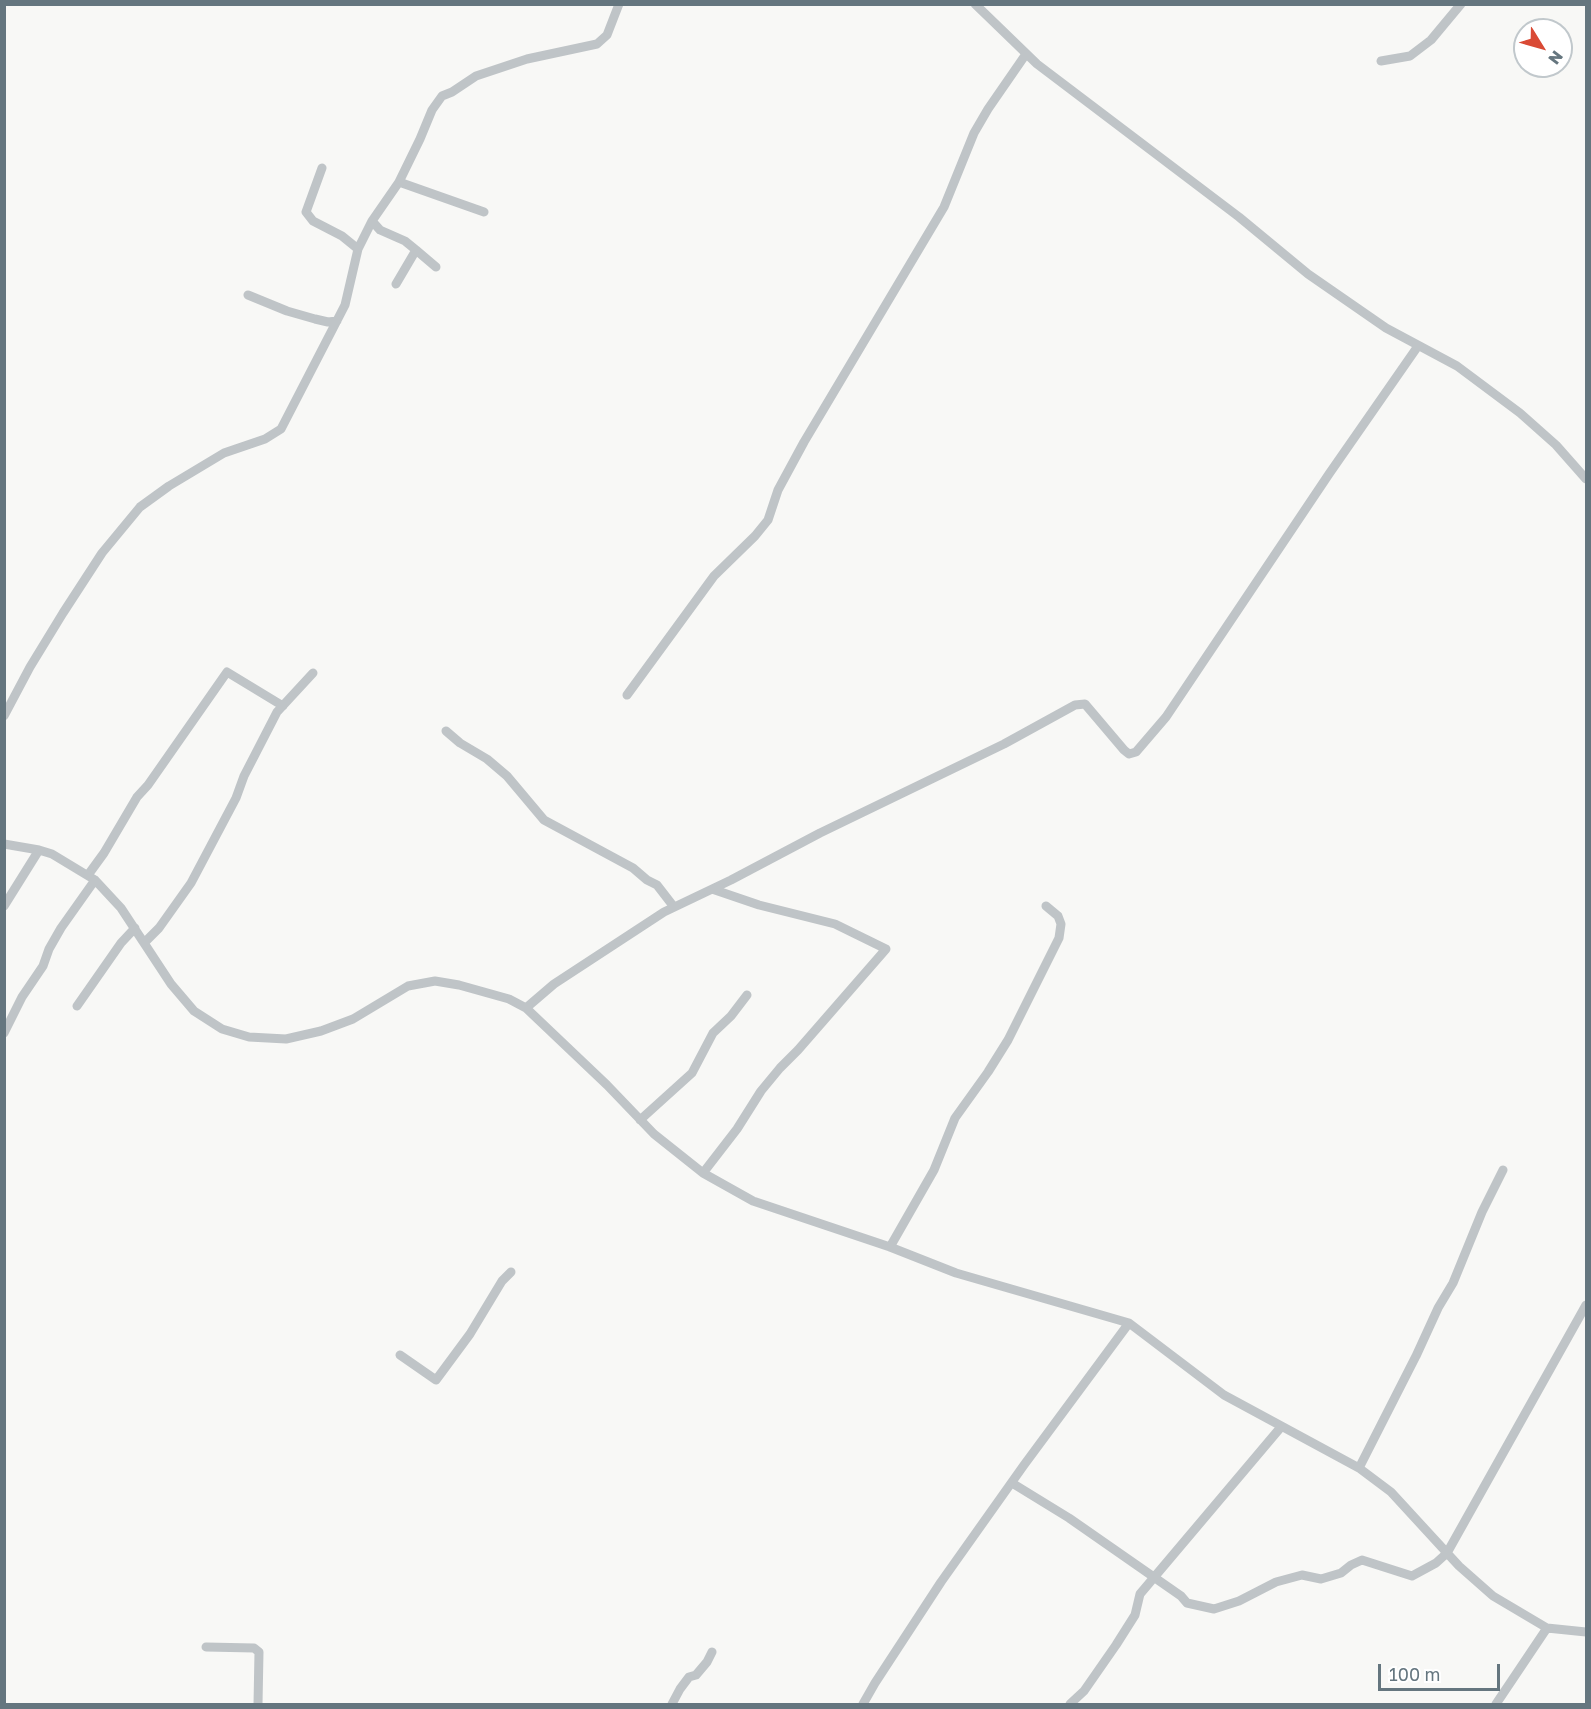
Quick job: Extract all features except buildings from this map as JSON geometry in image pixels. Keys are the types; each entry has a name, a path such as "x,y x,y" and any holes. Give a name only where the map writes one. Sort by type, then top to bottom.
{"street":[{"path":"4,716 57,622 102,553 140,507 169,486 224,453 265,439 281,429 345,306 358,249 372,221 399,182 432,110 442,96 476,76 527,59 597,44 607,35 619,4"},
{"path":"975,4 1037,64 1239,217 1308,274 1386,328 1457,366 1520,412 1556,445 1587,479"},
{"path":"1382,62 1410,56 1431,40 1461,4"},
{"path":"627,695 714,576 768,520 778,490 804,442 944,207 974,133 988,108 1026,54"},
{"path":"322,168 306,212 313,222 342,237 358,249"},
{"path":"399,182 484,212"},
{"path":"372,221 380,230 405,241 435,267"},
{"path":"396,284 417,250"},
{"path":"248,295 287,311 328,322 337,321"},
{"path":"526,1008 554,984 674,907 1004,744 1079,703 1084,704 1124,750 1130,754 1136,752 1166,717 1418,346"},
{"path":"4,1033 22,997 44,966 49,949 137,797 154,778 227,672 283,706"},
{"path":"145,942 159,928 190,883 236,798 244,776 277,712 313,673"},
{"path":"446,731 460,743 487,759 507,776 544,820 633,868 657,885 674,907"},
{"path":"4,844 52,854 91,878 121,908 171,984 194,1011 222,1029 249,1037 286,1039 321,1031 352,1019 408,986 435,981 488,992 509,999 526,1008 607,1085 654,1134 703,1173 753,1201 890,1247 956,1273 1129,1323 1224,1395 1359,1468 1391,1492 1447,1553 1493,1596 1547,1628 1587,1632"},
{"path":"4,906 39,850"},
{"path":"703,1173 737,1129 761,1091 886,949 835,924 768,907 712,889"},
{"path":"890,1247 934,1170 955,1118 1008,1040 1059,938 1061,924 1058,916 1046,906"},
{"path":"77,1006 110,958 135,928"},
{"path":"640,1120 692,1073 713,1034 747,995"},
{"path":"1359,1468 1438,1308 1453,1283 1482,1212 1503,1170"},
{"path":"400,1355 436,1380 470,1334 502,1281 512,1272"},
{"path":"1012,1483 1069,1518 1155,1577 1187,1603 1214,1609 1239,1601 1276,1582 1302,1575 1321,1579 1341,1573 1351,1564 1362,1560 1412,1576 1436,1563 1447,1553 1587,1305"},
{"path":"863,1704 941,1582 1129,1323"},
{"path":"1070,1704 1084,1691 1116,1646 1135,1615 1140,1594 1281,1427"},
{"path":"1496,1704 1547,1628"},
{"path":"206,1647 254,1648 259,1652 258,1704"},
{"path":"672,1704 689,1677 696,1675 712,1652"}]}
